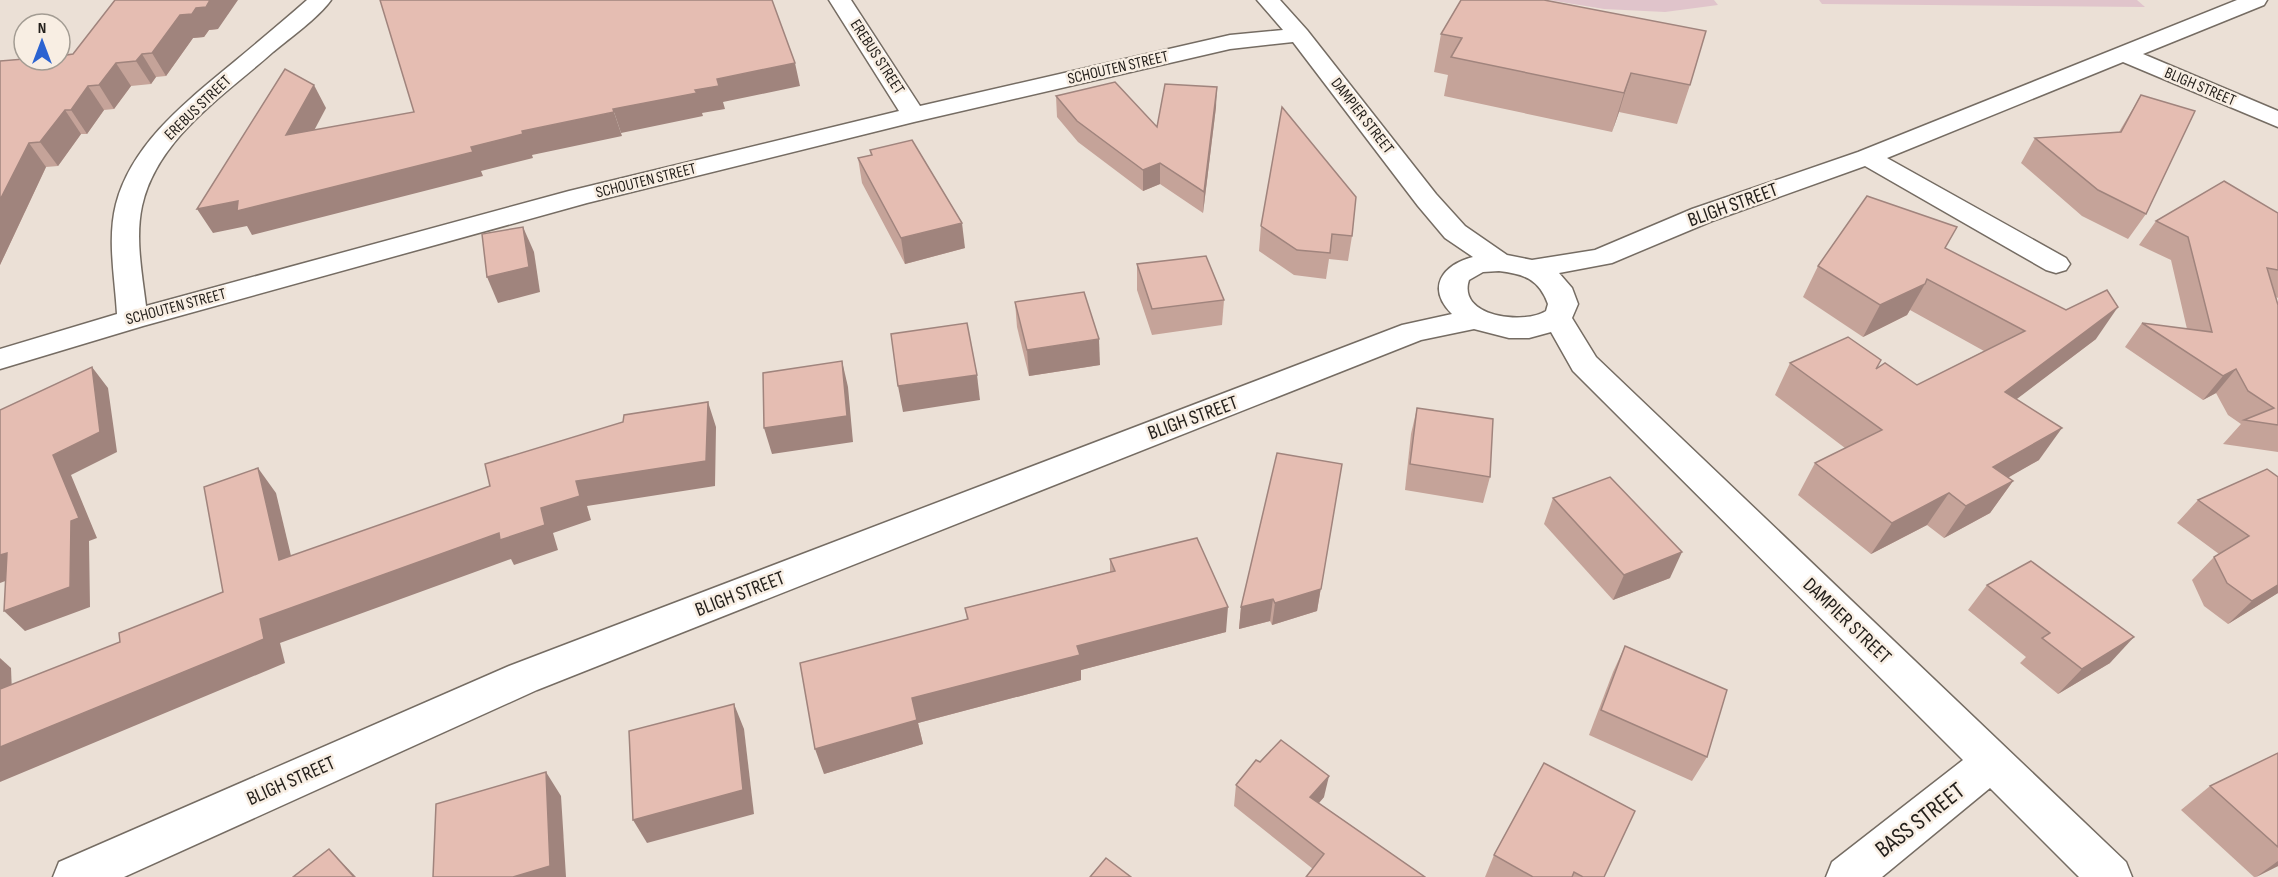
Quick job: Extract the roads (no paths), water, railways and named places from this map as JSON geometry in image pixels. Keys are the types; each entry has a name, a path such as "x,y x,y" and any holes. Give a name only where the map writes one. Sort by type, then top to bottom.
{"street":[{"name":"EREBUS STREET","path":"132,319 126,224 139,179 180,122 320,0"},
{"name":"EREBUS STREET","path":"840,0 914,115"},
{"name":"DAMPIER STREET","path":"1268,0 1299,35 1427,200 1455,232"},
{"name":"BLIGH STREET","path":"1602,257 1702,215 1867,157 2256,0"},
{"name":"SCHOUTEN STREET","path":"0,359 132,319 578,197 914,115 1230,42 1299,35"},
{"name":"BLIGH STREET","path":"2122,53 2278,120"},
{"path":"1867,157 2056,264"},
{"path":"1455,232 1499,262"},
{"path":"1455,232 1468,268"},
{"path":"1532,269 1602,257"},
{"path":"1584,364 1559,307 1556,286 1546,277 1532,269 1499,262 1483,263 1457,275 1452,285 1454,297 1461,308 1474,319 1492,326 1531,329 1547,324 1559,307 1602,257"},
{"path":"1413,332 1454,297"},
{"path":"1413,332 1474,319"},
{"path":"1511,329 1584,364"},
{"name":"BLIGH STREET","path":"75,877 524,678 1413,332"},
{"name":"DAMPIER STREET","path":"1584,364 2110,877"},
{"name":"BASS STREET","path":"1848,877 1992,762"}]}
